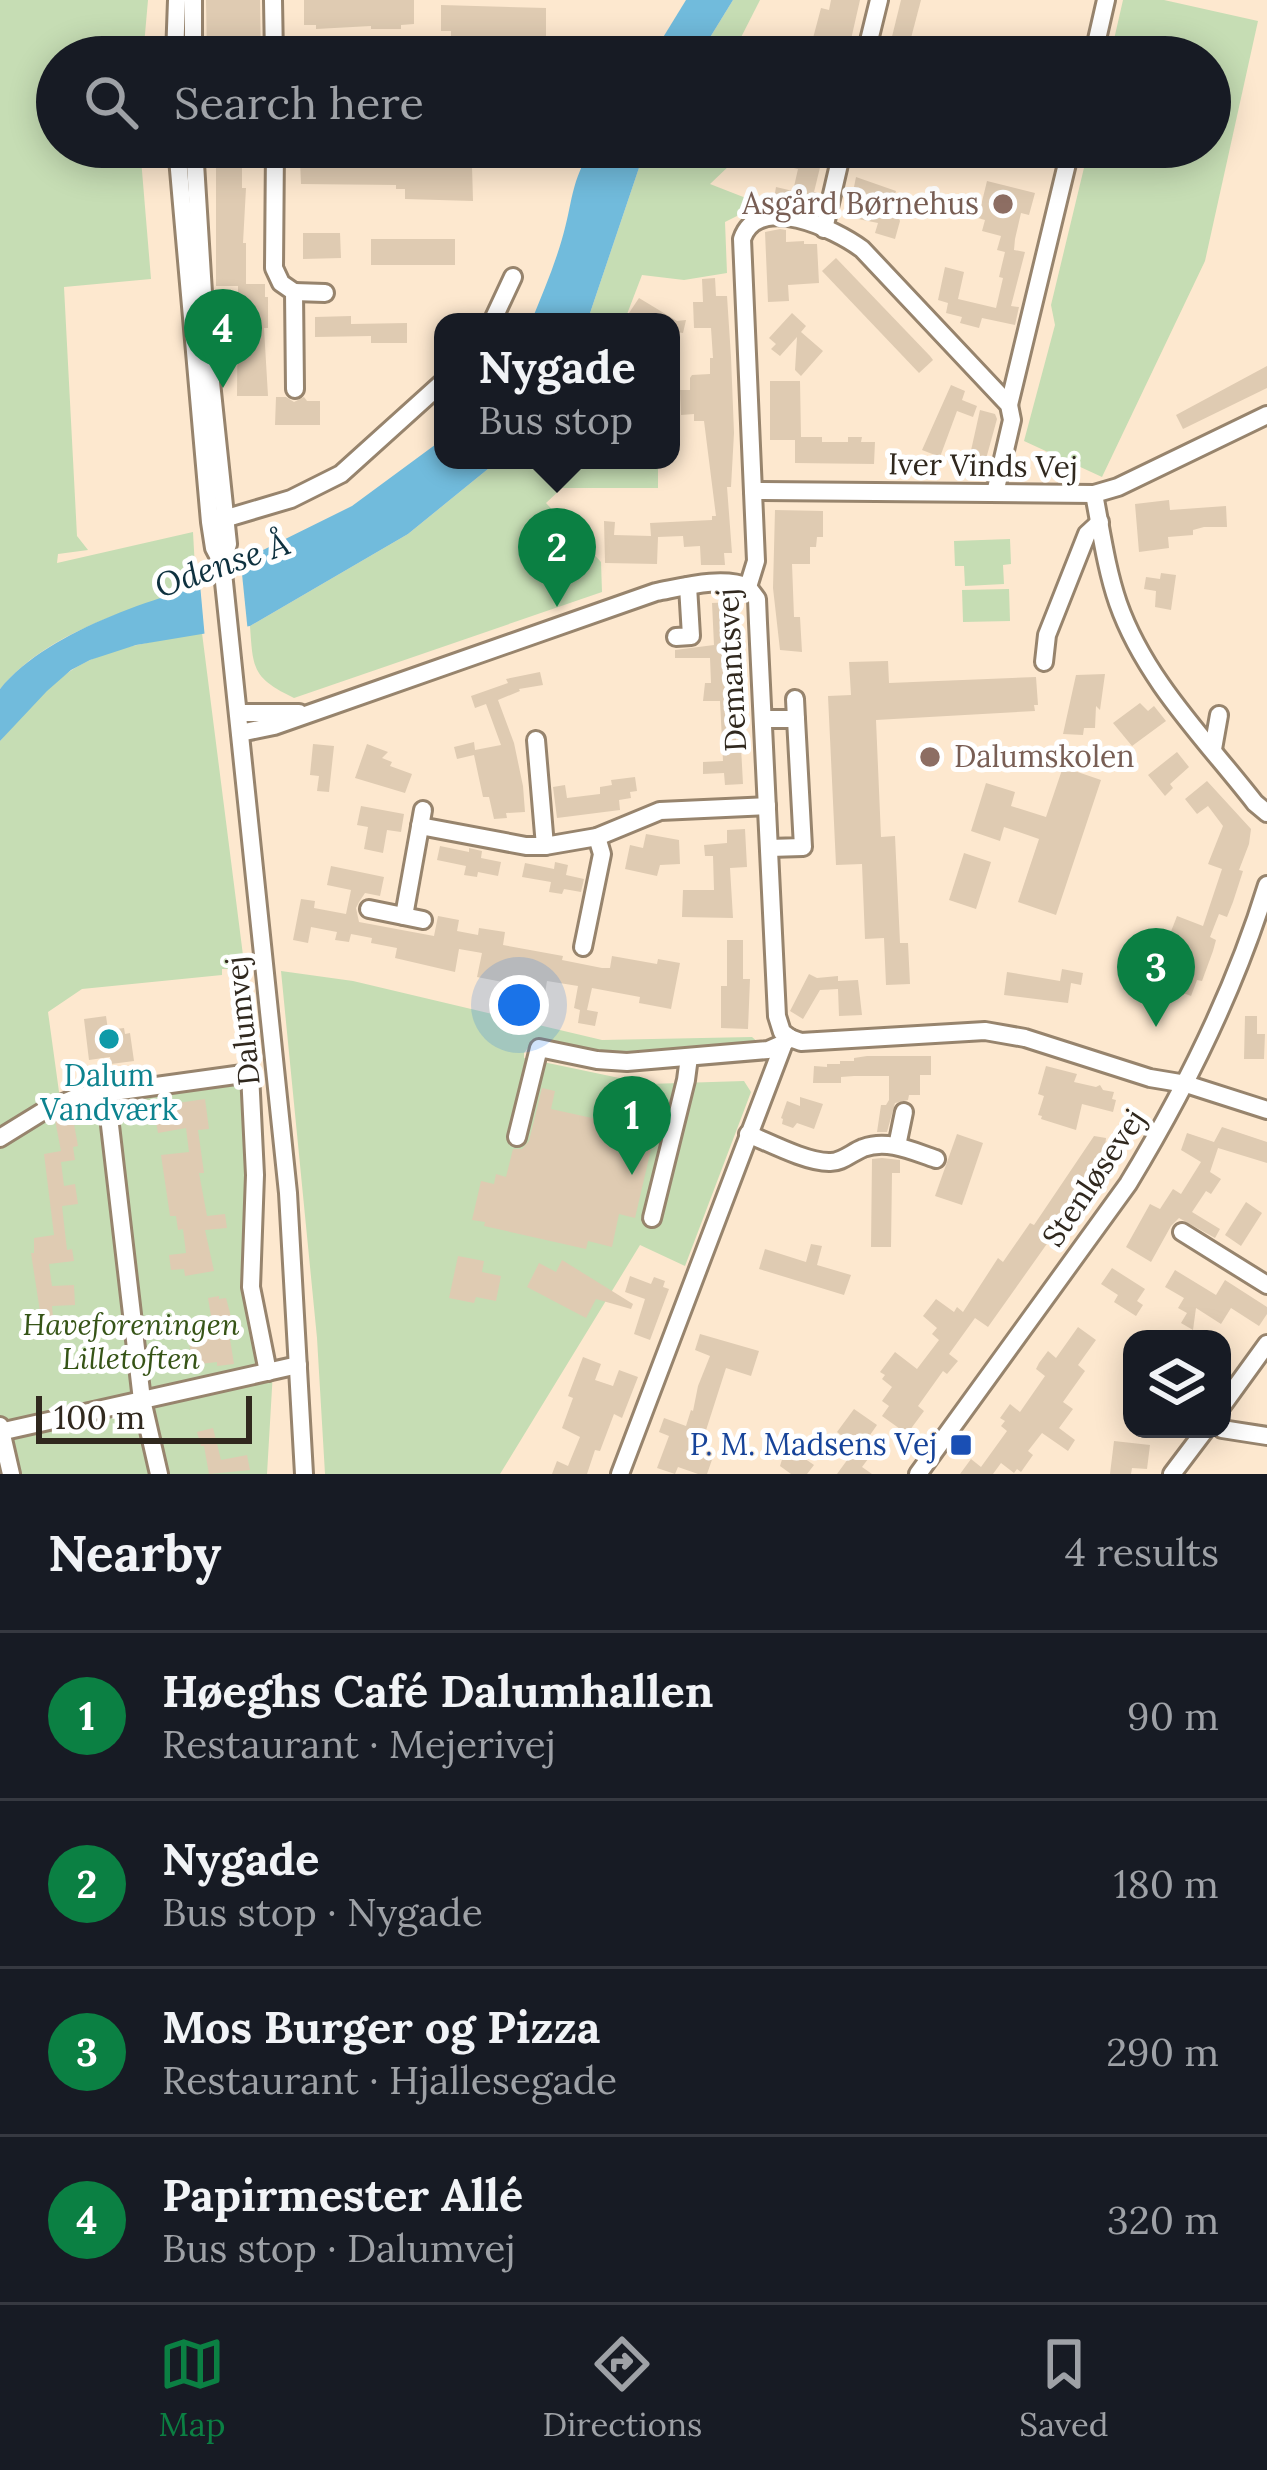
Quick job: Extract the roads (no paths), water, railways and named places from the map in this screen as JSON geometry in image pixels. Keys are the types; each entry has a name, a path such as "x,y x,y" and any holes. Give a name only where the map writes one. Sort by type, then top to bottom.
{"street":[{"path":"176,36 178,0"},
{"path":"193,0 193,36"},
{"path":"273,0 274,36"},
{"path":"870,36 879,0"},
{"path":"1098,36 1106,0"},
{"name":"Dalumvej","path":"179,168 191,327 218,520 228,544 222,563 288,1193 304,1474"},
{"name":"Dalumvej","path":"195,168 218,520"},
{"path":"275,168 274,268 281,284 294,292 325,292"},
{"path":"838,168 824,229 862,249 1009,405"},
{"path":"994,493 1012,420 1009,405 1066,168"},
{"name":"Demantsvej","path":"787,1041 777,1016 757,599 748,587 756,560 742,239 749,224 763,216 785,216 824,229"},
{"path":"496,313 514,277"},
{"path":"294,292 295,389"},
{"path":"218,520 291,499 341,474 434,390"},
{"name":"Iver Vinds Vej","path":"753,491 1094,494 1118,487 1267,415"},
{"path":"1094,494 1118,604 1131,633 1160,684 1267,813"},
{"path":"1044,662 1047,634 1088,534 1100,523"},
{"path":"240,733 262,730 621,602 688,586 737,583 748,587"},
{"path":"676,637 691,636 688,586"},
{"path":"769,848 803,847 795,699"},
{"path":"238,713 306,713"},
{"path":"1213,749 1219,715"},
{"path":"763,719 796,719"},
{"path":"536,740 545,846"},
{"path":"404,916 422,818 526,846 545,846 597,837 660,811 767,806"},
{"path":"583,947 602,854 597,837"},
{"name":"Stenløsevej","path":"918,1474 1128,1184 1186,1084 1267,885"},
{"path":"369,909 423,920"},
{"path":"517,1137 539,1048 627,1062 768,1050 787,1041 985,1031 1025,1038 1267,1109"},
{"path":"620,1474 787,1041"},
{"path":"652,1218 689,1057"},
{"path":"0,1138 77,1096 250,1073 255,1175 251,1287 268,1372"},
{"path":"106,1091 142,1400 159,1474"},
{"path":"897,1146 904,1112"},
{"path":"748,1134 820,1162 835,1163 874,1145 897,1146 936,1160"},
{"path":"1182,1232 1267,1285"},
{"path":"1231,1394 1267,1344"},
{"path":"11,1474 0,1430 298,1366"},
{"path":"1231,1430 1267,1436"},
{"path":"1172,1474 1199,1438"}],"water":[{"path":"686,0 733,0 711,36 664,36"},
{"path":"582,168 639,168 590,313 534,313 559,249"},
{"path":"434,446 434,469 488,469 408,534 250,626 136,645 71,670 0,741 0,689 49,648 145,603 242,575 257,553 352,506"}],"place":[{"name":"Asgård Børnehus","path":"1003,204"},
{"name":"Papirmester Allé","path":"223,388"},
{"name":"Nygade","path":"557,607"},
{"name":"Dalumskolen","path":"930,757"},
{"name":"Mos Burger og Pizza","path":"1156,1027"},
{"name":"Dalum Vandværk","path":"109,1039"},
{"name":"Høeghs Café Dalumhallen","path":"632,1175"},
{"name":"P. M. Madsens Vej","path":"961,1445"}],"water label":[{"name":"Odense Å","path":"222,564"}],"park label":[{"name":"Haveforeningen Lilletoften","path":"131,1342"}]}
